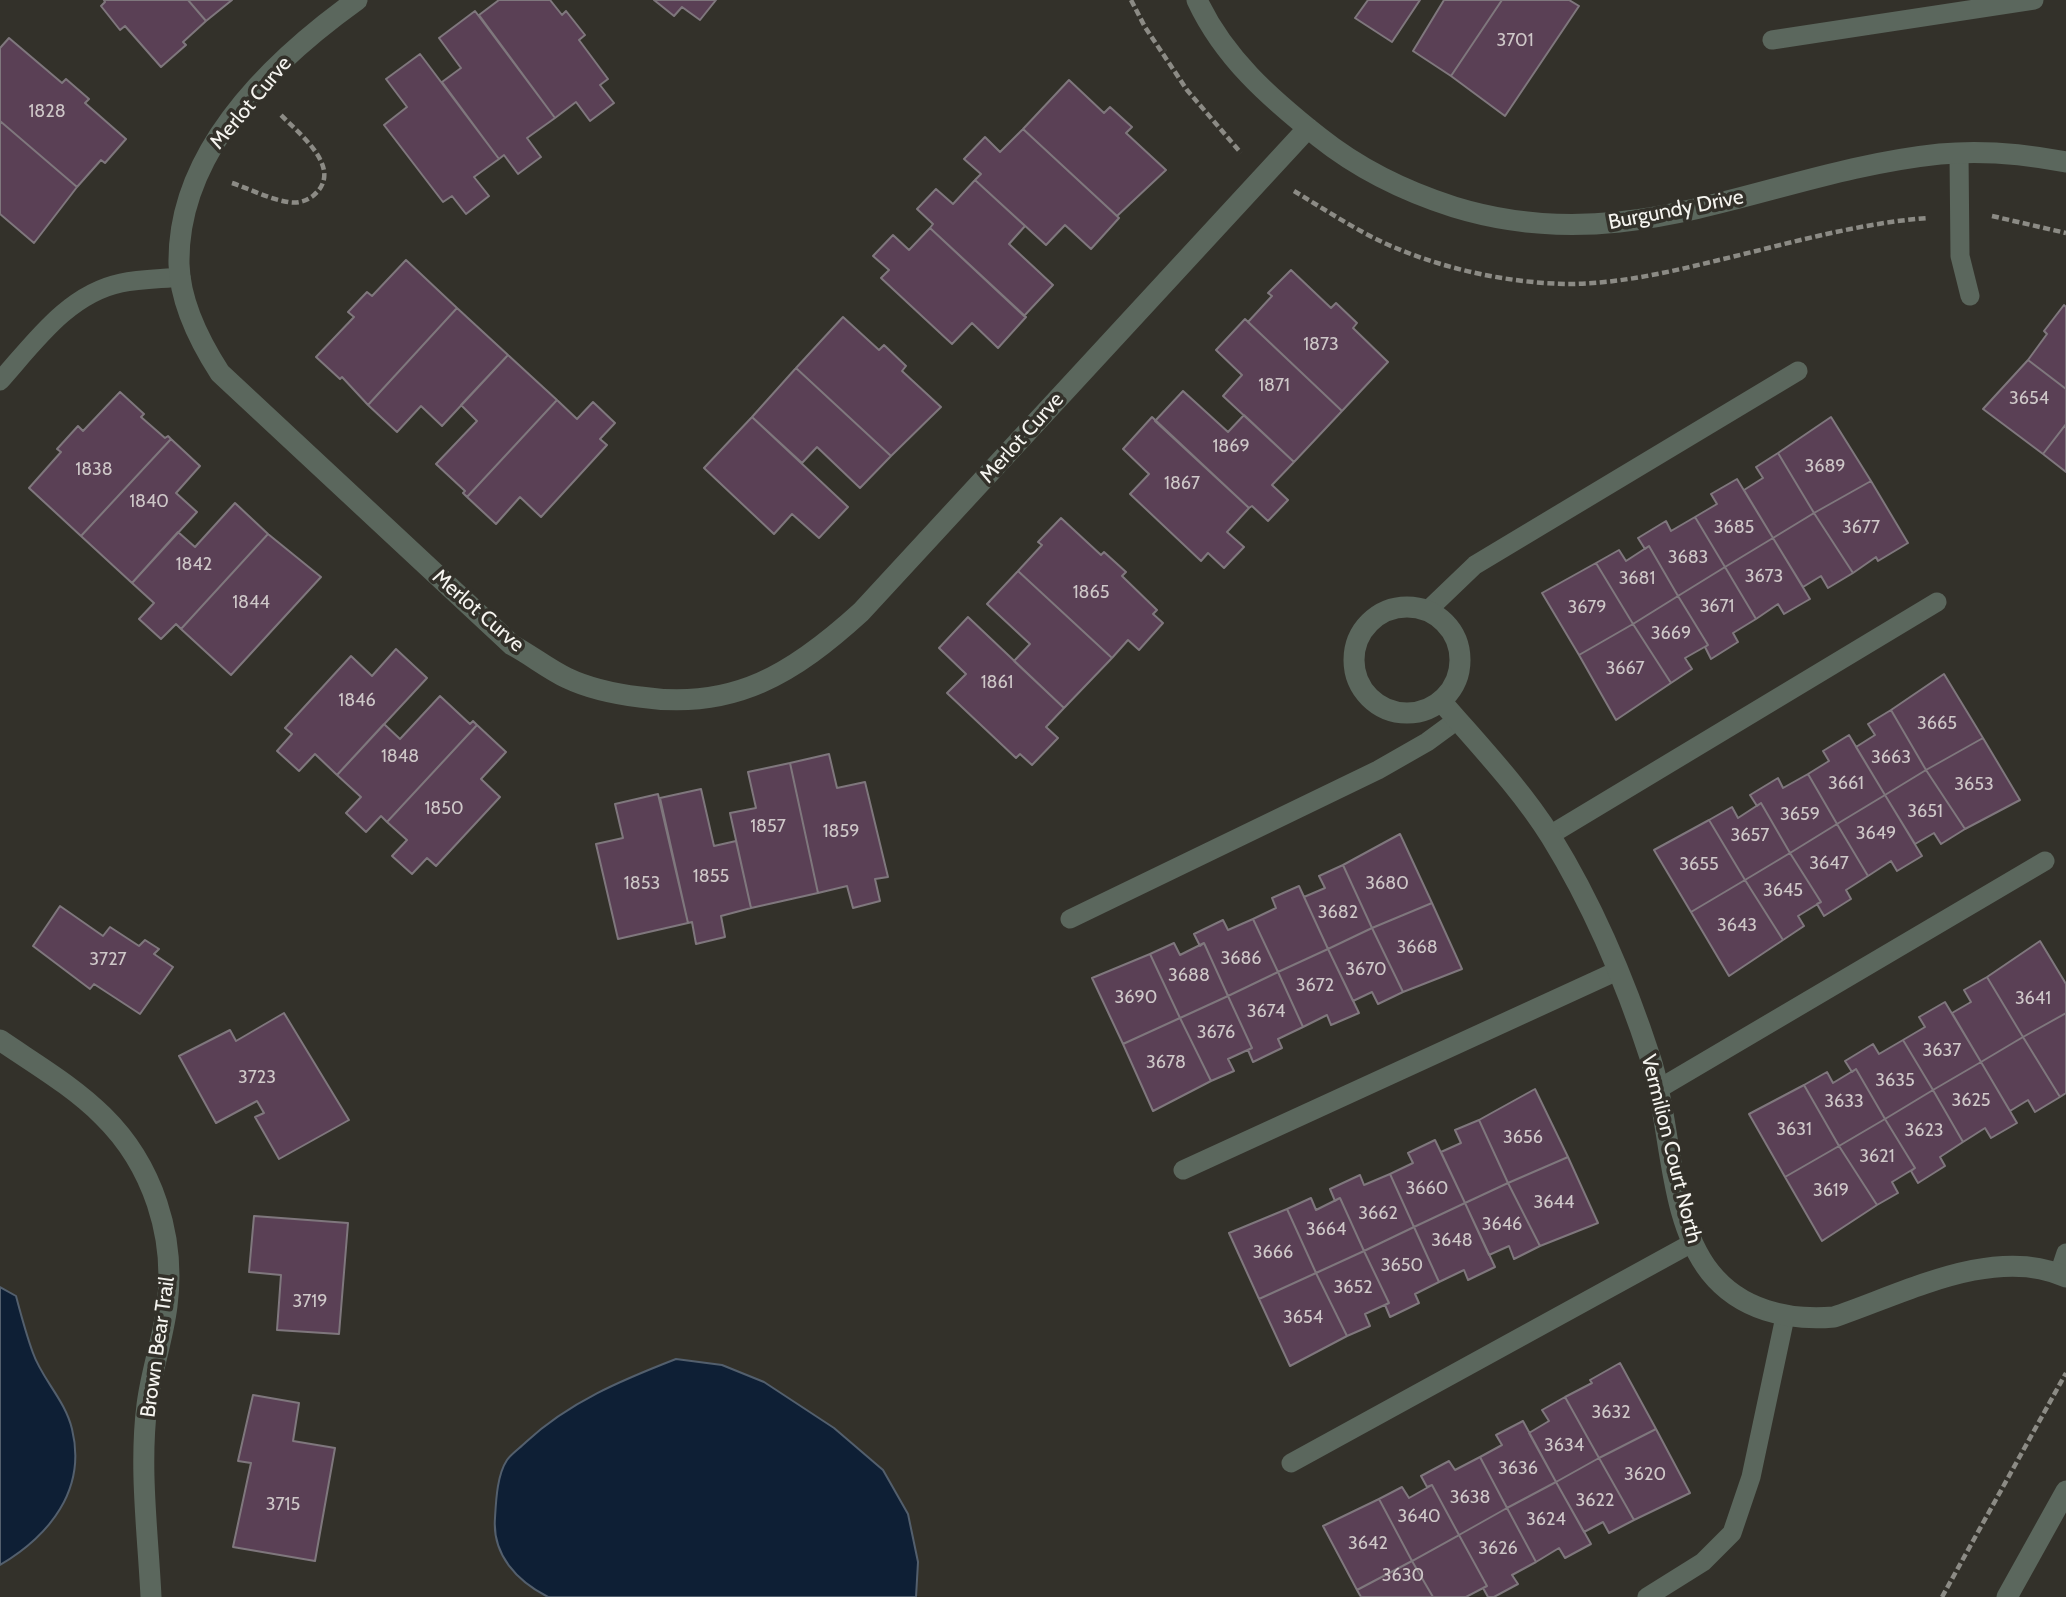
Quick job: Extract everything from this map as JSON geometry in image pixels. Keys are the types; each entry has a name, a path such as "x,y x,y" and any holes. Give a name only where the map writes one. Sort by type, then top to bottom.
{"street":[{"name":"Merlot Curve","path":"357,0 291,54 257,89 220,133 199,171 181,231 181,277 193,322 220,373 512,645 568,678 598,690 667,701 696,701 762,684 823,646 861,612 1308,128"},
{"name":"Burgundy Drive","path":"1197,0 1222,42 1273,101 1353,162 1409,191 1470,212 1541,225 1600,225 1639,221 1891,161 1959,153 2007,154 2066,162"},
{"path":"1398,608 1427,611 1435,615 1452,633 1460,657 1455,682 1441,701 1420,712 1408,713 1384,708 1365,694 1355,673 1355,649 1359,637 1375,618 1398,608"},
{"name":"Vermilion Court North","path":"1441,701 1550,835 1588,906 1617,971 1660,1088 1678,1195 1692,1243 1723,1287 1740,1300 1785,1317 1834,1317 1982,1267 2004,1265 2062,1275"},
{"name":"Brown Bear Trail","path":"0,1040 73,1091 103,1116 125,1140 143,1169 167,1234 170,1269 167,1306 146,1417 144,1464 151,1597"},
{"path":"2007,1597 2066,1491"}],"lane":[{"path":"1772,40 2034,0"},
{"path":"1959,153 1960,256 1970,296"},
{"path":"0,381 60,316 79,300 120,283 181,277"},
{"path":"1427,611 1475,565 1798,371"},
{"path":"1550,835 1937,601"},
{"path":"1070,919 1378,770 1427,742 1457,720"},
{"path":"1660,1088 2045,861"},
{"path":"1183,1170 1617,971"},
{"path":"1291,1463 1692,1243"},
{"path":"2062,1275 2066,1253"},
{"path":"1647,1597 1703,1562 1732,1533 1751,1477 1785,1317"}],"path":[{"path":"199,171 290,203 309,199 323,184 326,176 320,158 257,89"},
{"path":"1942,1597 2066,1373"}],"water":[{"path":"0,1287 16,1296 37,1363 69,1418 75,1451 74,1472 60,1509 34,1540 0,1565"},
{"path":"676,1359 722,1365 764,1382 834,1428 883,1470 908,1514 918,1562 916,1597 548,1597 517,1575 502,1555 495,1531 498,1488 507,1460 543,1428 578,1404 616,1384"}],"building":[{"path":"104,0 188,0 206,21 183,42 186,45 161,67 125,26 120,30 101,6"},
{"path":"188,0 232,0 206,21"},
{"path":"499,0 550,0 562,15 566,11 585,35 579,40 608,79 600,85 614,103 590,121 576,102 555,118 479,15"},
{"path":"654,0 716,0 700,20 682,7 674,16"},
{"path":"1368,0 1420,0 1392,42 1355,18"},
{"path":"1444,0 1502,0 1451,76 1413,51"},
{"path":"1502,0 1569,0 1579,6 1505,116 1451,76"},
{"path":"475,11 555,118 527,138 541,157 518,174 504,155 499,159 442,82 461,68 439,38"},
{"path":"9,38 62,83 66,79 89,99 85,103 126,139 105,163 101,160 77,187 0,121 0,48"},
{"path":"420,54 499,159 474,177 489,196 466,214 452,196 443,202 384,125 407,107 386,79"},
{"path":"1069,80 1104,113 1110,107 1132,127 1126,133 1166,170 1117,216 1023,129"},
{"path":"0,121 77,187 34,243 0,214"},
{"path":"1023,129 1119,218 1091,249 1065,225 1046,245 975,180 981,174 964,159 985,137 1000,152"},
{"path":"975,180 1025,226 1009,244 1053,285 1024,316 930,228 933,224 917,209 936,189 953,204"},
{"path":"930,228 1026,317 998,348 972,323 952,344 881,278 889,270 873,256 893,235 909,250"},
{"path":"406,260 457,308 368,405 342,377 340,379 316,357 354,317 348,312 367,292 372,296"},
{"path":"1291,270 1331,308 1336,303 1357,323 1353,328 1388,362 1342,411 1248,322 1272,296 1268,293"},
{"path":"2064,305 2066,389 2028,360 2047,334 2044,331"},
{"path":"457,308 508,355 442,426 421,406 397,432 368,405"},
{"path":"843,317 879,350 884,345 906,366 902,371 941,407 891,456 796,368"},
{"path":"1245,319 1342,411 1294,462 1223,396 1242,375 1216,350"},
{"path":"508,355 557,400 467,497 463,493 465,491 436,464 477,421 461,405"},
{"path":"2028,360 2066,389 2066,424 2043,454 1983,409"},
{"path":"796,368 891,456 860,488 817,447 802,463 752,417"},
{"path":"1183,391 1228,432 1244,415 1294,462 1272,485 1288,500 1268,521 1252,506 1249,508 1155,421"},
{"path":"120,392 144,414 141,417 165,438 168,436 171,439 81,536 29,488 61,452 57,449 78,426 83,431"},
{"path":"557,400 577,419 593,402 615,423 600,439 607,445 541,517 520,497 496,524 467,497"},
{"path":"752,417 848,507 819,538 792,514 774,534 704,468"},
{"path":"1152,417 1249,508 1227,532 1244,547 1224,568 1208,553 1201,561 1130,494 1149,474 1123,449"},
{"path":"1831,417 1871,481 1814,513 1778,453"},
{"path":"2066,424 2066,472 2043,454"},
{"path":"171,439 200,466 176,493 197,512 132,583 81,536"},
{"path":"1778,453 1814,513 1773,538 1744,490 1763,478 1756,467"},
{"path":"1737,479 1773,538 1725,567 1695,517 1717,504 1711,494"},
{"path":"1871,481 1908,543 1878,561 1876,557 1853,573 1814,513"},
{"path":"235,503 268,534 181,629 176,624 161,639 139,619 154,603 132,583 178,532 195,547"},
{"path":"1814,513 1853,573 1828,588 1821,576 1803,587 1773,538"},
{"path":"1695,517 1725,567 1678,596 1649,546 1645,549 1638,538 1666,521 1671,531"},
{"path":"1061,518 1101,555 1104,552 1126,572 1122,576 1157,610 1153,614 1163,623 1139,650 1128,640 1112,658 1018,571 1042,545 1038,542"},
{"path":"268,534 321,577 231,675 181,629"},
{"path":"1773,538 1810,599 1784,614 1778,604 1756,619 1725,567"},
{"path":"1649,546 1678,596 1633,624 1596,563 1619,550 1626,561"},
{"path":"1596,563 1633,624 1579,655 1542,593"},
{"path":"1725,567 1756,619 1733,633 1738,642 1711,659 1705,647 1708,645 1678,596"},
{"path":"1018,571 1112,658 1064,708 1014,661 1030,644 987,604"},
{"path":"1678,596 1708,645 1685,658 1692,669 1671,683 1633,624"},
{"path":"968,617 1064,708 1046,727 1058,738 1032,765 1020,754 1016,758 947,693 966,674 939,648"},
{"path":"1633,624 1671,683 1616,720 1579,655"},
{"path":"396,649 427,678 337,775 315,754 299,771 277,751 292,734 285,728 351,656 372,676"},
{"path":"1944,674 1983,738 1926,770 1891,710"},
{"path":"440,696 470,724 473,721 477,725 387,822 381,816 366,832 346,813 361,797 337,775 384,724 400,739"},
{"path":"1891,710 1926,770 1885,795 1856,747 1875,735 1868,724"},
{"path":"477,725 506,752 481,779 500,797 436,866 427,858 412,874 392,856 407,840 387,822"},
{"path":"1849,735 1885,795 1837,824 1808,774 1829,761 1823,751"},
{"path":"1983,738 2020,800 1965,829 1926,770"},
{"path":"829,754 837,788 865,782 888,877 875,879 880,901 853,908 847,886 818,893 790,763"},
{"path":"790,763 818,893 751,908 730,813 756,808 748,772"},
{"path":"1926,770 1965,829 1941,844 1934,833 1915,844 1885,795"},
{"path":"1808,774 1837,824 1790,853 1761,803 1757,806 1750,795 1778,778 1783,788"},
{"path":"701,789 714,846 736,841 751,908 721,916 725,937 696,944 692,922 688,923 660,798"},
{"path":"658,794 688,923 618,939 596,844 623,838 615,804"},
{"path":"1885,795 1922,856 1897,871 1891,861 1868,876 1837,824"},
{"path":"1761,803 1790,853 1745,880 1709,820 1732,807 1738,818"},
{"path":"1709,820 1745,880 1691,912 1654,850"},
{"path":"1837,824 1868,876 1846,890 1851,899 1824,916 1817,904 1821,902 1790,853"},
{"path":"1400,834 1432,903 1372,928 1343,865"},
{"path":"1790,853 1821,902 1798,916 1804,926 1783,940 1745,880"},
{"path":"1343,865 1372,928 1328,949 1304,897 1325,888 1319,876"},
{"path":"1745,880 1783,940 1729,976 1691,912"},
{"path":"1299,886 1328,949 1278,972 1253,919 1276,908 1272,898"},
{"path":"1432,903 1462,969 1403,992 1372,928"},
{"path":"60,906 103,936 110,927 139,946 145,940 159,949 154,954 173,967 140,1014 94,984 90,989 33,946"},
{"path":"1253,919 1278,972 1228,996 1204,943 1200,946 1194,934 1223,920 1228,930"},
{"path":"1372,928 1403,992 1378,1004 1372,992 1353,1001 1328,949"},
{"path":"2040,941 2066,984 2066,1013 2023,1037 1987,977"},
{"path":"1174,943 1180,955 1204,943 1228,996 1180,1018 1150,954"},
{"path":"1328,949 1359,1013 1331,1025 1327,1015 1303,1027 1278,972"},
{"path":"1150,954 1180,1018 1123,1044 1092,978"},
{"path":"1278,972 1303,1027 1278,1039 1282,1048 1253,1062 1248,1050 1252,1048 1228,996"},
{"path":"1987,977 2023,1037 1981,1062 1952,1013 1971,1002 1964,990"},
{"path":"1228,996 1252,1048 1228,1059 1234,1071 1211,1081 1180,1018"},
{"path":"1945,1002 1981,1062 1933,1090 1903,1040 1925,1027 1919,1017"},
{"path":"284,1013 349,1120 279,1159 255,1117 264,1113 257,1101 216,1123 179,1056 230,1030 236,1041"},
{"path":"2066,1013 2066,1093 2060,1097 2023,1037"},
{"path":"1180,1018 1211,1081 1153,1111 1123,1044"},
{"path":"2023,1037 2060,1097 2035,1112 2028,1100 2010,1111 1981,1062"},
{"path":"1903,1040 1933,1090 1885,1119 1856,1069 1852,1072 1845,1061 1873,1044 1879,1054"},
{"path":"1981,1062 2017,1123 1991,1138 1985,1128 1963,1142 1933,1090"},
{"path":"1856,1069 1885,1119 1839,1146 1804,1085 1827,1072 1833,1083"},
{"path":"1804,1085 1839,1146 1785,1177 1749,1114"},
{"path":"1535,1089 1568,1157 1508,1183 1479,1120"},
{"path":"1933,1090 1963,1142 1940,1157 1945,1166 1918,1183 1911,1171 1915,1168 1885,1119"},
{"path":"1885,1119 1915,1168 1892,1182 1898,1193 1877,1205 1839,1146"},
{"path":"1479,1120 1508,1183 1465,1203 1441,1152 1461,1143 1455,1130"},
{"path":"1435,1140 1465,1203 1414,1227 1390,1174 1413,1163 1408,1153"},
{"path":"1839,1146 1877,1205 1822,1241 1785,1177"},
{"path":"1568,1157 1598,1223 1540,1246 1508,1183"},
{"path":"1390,1174 1414,1227 1364,1251 1340,1198 1335,1201 1330,1189 1360,1175 1364,1185"},
{"path":"1508,1183 1540,1246 1514,1259 1509,1246 1489,1255 1465,1203"},
{"path":"1311,1198 1316,1210 1340,1198 1364,1251 1316,1273 1287,1209"},
{"path":"1465,1203 1495,1267 1468,1280 1464,1270 1439,1282 1414,1227"},
{"path":"1287,1209 1316,1273 1259,1299 1229,1233"},
{"path":"254,1216 348,1223 339,1334 277,1330 281,1275 249,1272"},
{"path":"1414,1227 1439,1282 1415,1294 1419,1303 1390,1317 1385,1305 1389,1303 1364,1251"},
{"path":"1364,1251 1389,1303 1365,1314 1370,1326 1347,1336 1316,1273"},
{"path":"1316,1273 1347,1336 1290,1366 1259,1299"},
{"path":"1620,1363 1656,1429 1599,1458 1565,1397 1592,1383 1590,1380"},
{"path":"253,1395 299,1403 293,1441 335,1448 315,1561 233,1547 251,1463 238,1461"},
{"path":"1565,1397 1599,1458 1556,1482 1529,1433 1549,1421 1542,1410"},
{"path":"1523,1421 1556,1482 1507,1508 1480,1457 1502,1445 1496,1435"},
{"path":"1656,1429 1690,1493 1634,1520 1599,1458"},
{"path":"1480,1457 1507,1508 1459,1535 1432,1485 1427,1487 1421,1476 1449,1461 1455,1470"},
{"path":"1599,1458 1634,1520 1609,1533 1603,1522 1584,1532 1556,1482"},
{"path":"1556,1482 1591,1544 1565,1558 1559,1548 1536,1562 1507,1508"},
{"path":"1432,1485 1459,1535 1412,1561 1379,1499 1402,1487 1409,1498"},
{"path":"1379,1499 1412,1561 1357,1590 1323,1526"},
{"path":"1507,1508 1536,1562 1512,1575 1518,1584 1494,1597 1488,1597 1483,1588 1487,1586 1459,1535"},
{"path":"1459,1535 1487,1586 1466,1597 1433,1597 1412,1561"},
{"path":"1412,1561 1433,1597 1361,1597 1357,1590"}]}
